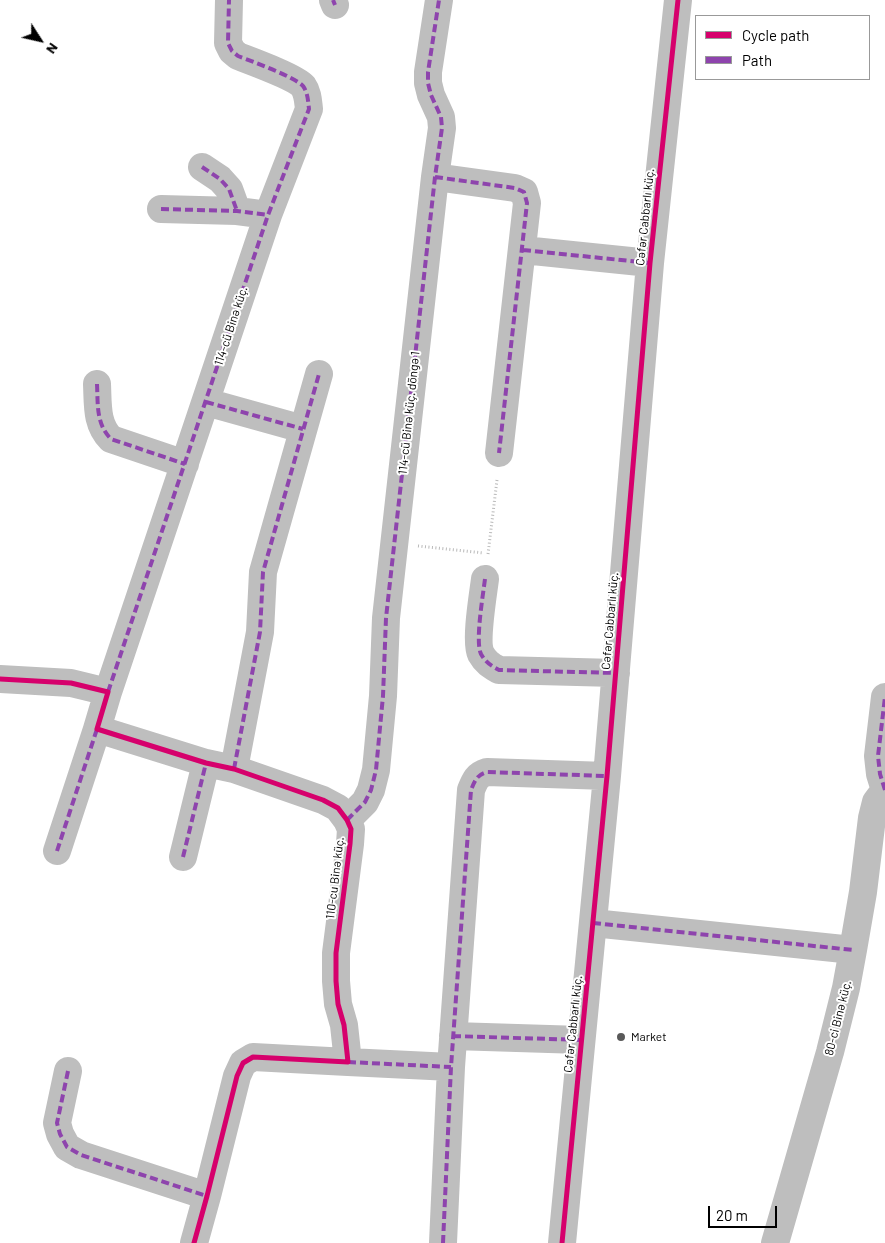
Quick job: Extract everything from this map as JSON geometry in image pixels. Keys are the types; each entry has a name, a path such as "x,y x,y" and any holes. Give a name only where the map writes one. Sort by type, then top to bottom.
{"street":[{"name":"114-cü Binə küç.","path":"108,692 268,215 309,109 308,98 302,86 294,79 238,56 232,51 228,43 229,0"},
{"name":"114-cü Binə küç. döngə 1","path":"347,820 365,802 371,790 376,770 383,696 386,618 442,128 441,117 430,89 428,72 439,0"},
{"name":"Cəfər Cabbarlı küç.","path":"562,1243 607,776 650,263 678,0"},
{"path":"202,167 229,189 237,211"},
{"path":"435,178 515,188 524,192 527,202 499,453"},
{"path":"161,209 237,211 268,215"},
{"path":"523,250 650,263"},
{"path":"234,769 260,632 263,572 319,374"},
{"path":"97,384 98,416 104,432 111,440 185,464"},
{"path":"206,402 303,429"},
{"path":"487,566 479,647 481,654 488,664 499,670 616,673"},
{"path":"0,679 71,683 108,692 57,851"},
{"path":"885,697 878,756 880,774 885,790"},
{"name":"110-cu Binə küç.","path":"97,729 206,763 234,769 323,800 338,808 351,829 336,953 338,1004 344,1025 348,1062"},
{"path":"183,857 206,763"},
{"path":"444,1243 451,1067 471,790 480,774 487,772 607,776"},
{"name":"80-ci Binə küç.","path":"775,1243 830,1052 846,988 872,818 876,802 885,790"},
{"path":"593,923 853,950"},
{"path":"453,1036 581,1040"},
{"path":"194,1243 237,1076 243,1063 253,1057 451,1067"},
{"path":"68,1070 57,1123 67,1147 81,1155 207,1196"}],"path":[{"path":"395,543 487,566 497,480"}],"marked path":[{"path":"108,692 268,215 309,109 306,91 298,82 238,56 232,51 228,43 229,0"},
{"path":"333,0 335,5"},
{"path":"347,820 365,802 371,790 376,770 383,696 386,618 442,128 441,117 428,83 439,0"},
{"path":"202,167 220,179 229,189 237,211"},
{"path":"435,177 515,188 524,192 527,203 499,453"},
{"path":"161,209 237,211 268,215"},
{"path":"523,250 650,263"},
{"path":"234,769 260,632 263,572 319,374"},
{"path":"97,384 100,421 111,439 185,464"},
{"path":"206,402 303,429"},
{"path":"485,579 480,618 479,648 483,657 492,666 499,670 616,673"},
{"path":"885,697 878,756 880,774 885,790"},
{"path":"57,851 97,729"},
{"path":"183,857 206,763"},
{"path":"443,1243 451,1067 471,790 477,778 487,772 607,776"},
{"path":"593,923 853,950"},
{"path":"453,1036 581,1040"},
{"path":"348,1062 451,1067"},
{"path":"68,1071 57,1123 67,1147 81,1155 207,1196"}],"cycle path":[{"path":"562,1243 607,776 650,263 678,0"},
{"path":"0,679 71,683 108,692 97,729 206,763 234,769 323,800 338,808 351,829 336,953 338,1004 344,1025 348,1062 253,1057 243,1063 237,1076 194,1243"}],"place":[{"name":"Market","path":"621,1037"}]}
